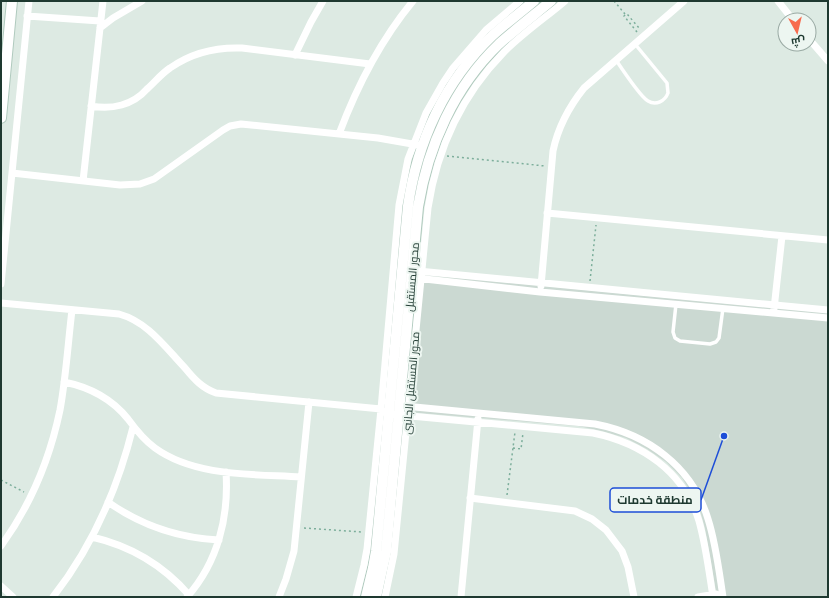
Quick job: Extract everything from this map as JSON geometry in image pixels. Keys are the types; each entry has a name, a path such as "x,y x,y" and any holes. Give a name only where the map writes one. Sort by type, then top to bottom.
{"street":[{"path":"1,118 12,1"},
{"path":"1,284 29,1"},
{"path":"83,181 103,1"},
{"path":"27,16 100,25 142,1"},
{"path":"295,54 323,1"},
{"path":"339,134 354,96 370,64 392,28 413,1"},
{"path":"394,308 398,205 404,174 418,145 429,108 453,68 486,30 520,1"},
{"name":"محور المستقبل","path":"376,597 386,552 396,410 394,308 402,273 409,198 418,145 442,102 470,60 492,36 534,1"},
{"name":"محور المستقبل","path":"366,597 376,551 417,275 418,207 432,150 444,121 460,93 489,55 551,1"},
{"path":"417,275 430,194 440,155 460,111 486,72 506,50 565,1"},
{"path":"540,292 551,167 556,140 561,124 569,108 584,88 684,1"},
{"path":"778,1 787,12"},
{"path":"91,106 99,108 114,107 129,102 142,94 170,68 189,57 210,50 242,48 370,64"},
{"path":"817,48 828,61"},
{"path":"12,173 127,185 147,182 154,179 222,130 235,125 378,138 418,145"},
{"path":"547,213 828,240"},
{"path":"773,313 782,236"},
{"path":"402,273 540,292 828,318"},
{"path":"417,275 541,282 828,310"},
{"path":"1,303 119,314 140,322 150,330 196,381 210,391 396,410 478,422 593,433 631,444 642,450 663,466 672,475 687,496 702,532 713,596"},
{"path":"1,546 31,495 43,468 52,440 64,382 72,310"},
{"path":"64,382 83,387 100,395 119,410 146,442 155,449 175,460 197,468 226,472 301,477"},
{"path":"279,597 290,565 296,528 309,402"},
{"path":"396,410 479,413 595,424 635,436 659,450 680,469 689,480 703,504 712,530 723,595 698,597"},
{"path":"356,597 364,565 368,532 396,410"},
{"name":"محور المستقبل الجانبى","path":"385,597 394,554 396,410"},
{"path":"461,597 479,413"},
{"path":"53,597 92,537 108,502 122,465 133,427"},
{"path":"92,537 117,544 134,551 151,561 172,576 188,596 207,569 219,540 226,506 226,472"},
{"path":"470,498 575,511 599,524 617,544 626,559 631,575 634,597"},
{"path":"108,502 130,517 154,528 193,538 219,540"},
{"path":"1,586 13,597"}],"lane":[{"path":"616,60 646,100 652,103 663,101 668,93 667,83 635,44"},
{"path":"676,304 673,332 675,338 680,341 710,344 716,342 719,338 723,308"}],"path":[{"path":"614,1 625,14 627,14 643,36"},
{"path":"625,14 623,17 643,36"},
{"path":"440,155 551,167"},
{"path":"590,287 596,218"},
{"path":"506,502 516,426"},
{"path":"513,448 521,448 524,427"},
{"path":"1,480 31,495"},
{"path":"296,528 368,532"}],"shaded area":[{"path":"408,273 828,313 828,597 717,597 705,528 699,507 694,497 682,478 666,462 647,449 626,438 578,426 395,411"}],"place":[{"name":"منطقة خدمات","path":"724,436"}]}
